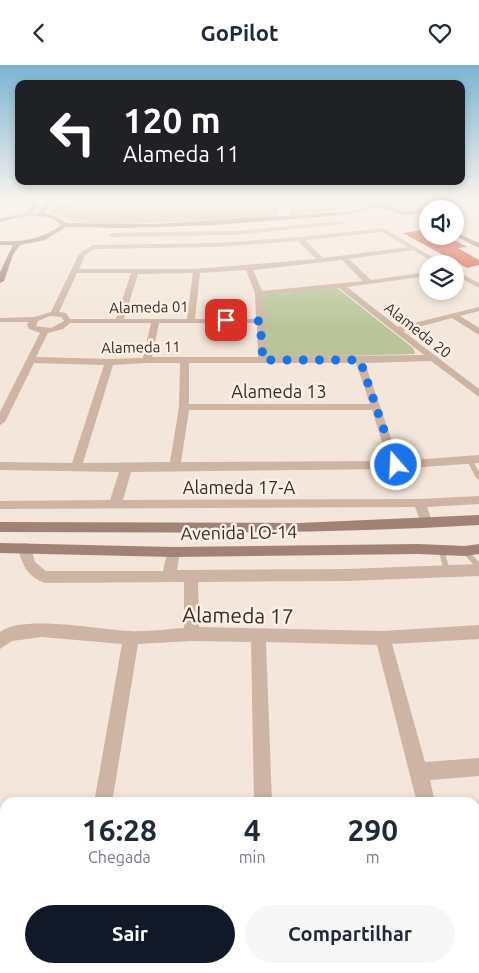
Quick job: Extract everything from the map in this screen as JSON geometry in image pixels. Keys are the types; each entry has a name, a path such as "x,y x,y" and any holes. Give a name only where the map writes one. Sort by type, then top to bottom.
{"street":[{"path":"1,244 25,242"},
{"path":"75,271 135,271 167,259 190,246 254,242"},
{"path":"303,242 321,260"},
{"path":"405,242 426,255"},
{"path":"0,281 10,255 17,244"},
{"path":"54,313 84,252 100,247 167,259 197,271 345,259 415,248"},
{"path":"345,259 370,283"},
{"path":"248,267 259,293 263,360"},
{"path":"119,321 135,271"},
{"path":"192,320 197,271"},
{"path":"259,293 341,287 419,275"},
{"path":"464,277 479,286"},
{"name":"Alameda 20","path":"341,287 479,394"},
{"path":"396,330 479,309"},
{"path":"0,325 33,321 54,313 66,317 68,321 57,329 45,331 35,329 33,321"},
{"path":"454,316 479,332"},
{"path":"0,320 33,321"},
{"name":"Alameda 01","path":"68,321 260,321"},
{"path":"147,360 155,322"},
{"path":"0,422 45,331"},
{"name":"Alameda 11","path":"31,361 109,362 185,359 360,360 431,358"},
{"path":"175,466 184,407 185,359"},
{"path":"360,360 396,465"},
{"path":"76,467 97,406 109,362"},
{"name":"Alameda 13","path":"184,407 375,407"},
{"path":"0,466 126,468 396,465 474,459"},
{"path":"115,505 126,468"},
{"name":"Alameda 17-A","path":"0,505 420,503 479,500"},
{"path":"420,503 427,524"},
{"name":"Avenida LO-14","path":"0,527 308,527 427,524 479,520"},
{"name":"Avenida LO-14","path":"0,548 173,552 465,551 479,549"},
{"path":"25,549 30,566 36,573 45,577 347,575 479,568"},
{"path":"169,575 173,552"},
{"path":"191,577 192,634"},
{"name":"Alameda 17","path":"0,642 8,635 42,630 131,638 192,634 258,637 383,638 479,632"},
{"path":"258,637 263,797"},
{"path":"104,797 131,638"},
{"path":"383,638 425,797"},
{"path":"419,772 479,767"}],"lane":[{"path":"474,459 479,478"},
{"path":"442,550 447,571"},
{"path":"465,551 479,568"}],"green space":[{"path":"337,288 413,348 414,354 266,358 261,295"}],"building":[{"path":"425,245 463,245 467,247 458,248 479,260 479,265 467,268 464,266 464,255 443,255"}],"route":[{"path":"226,320 260,321 263,360 360,360 396,465"}]}
